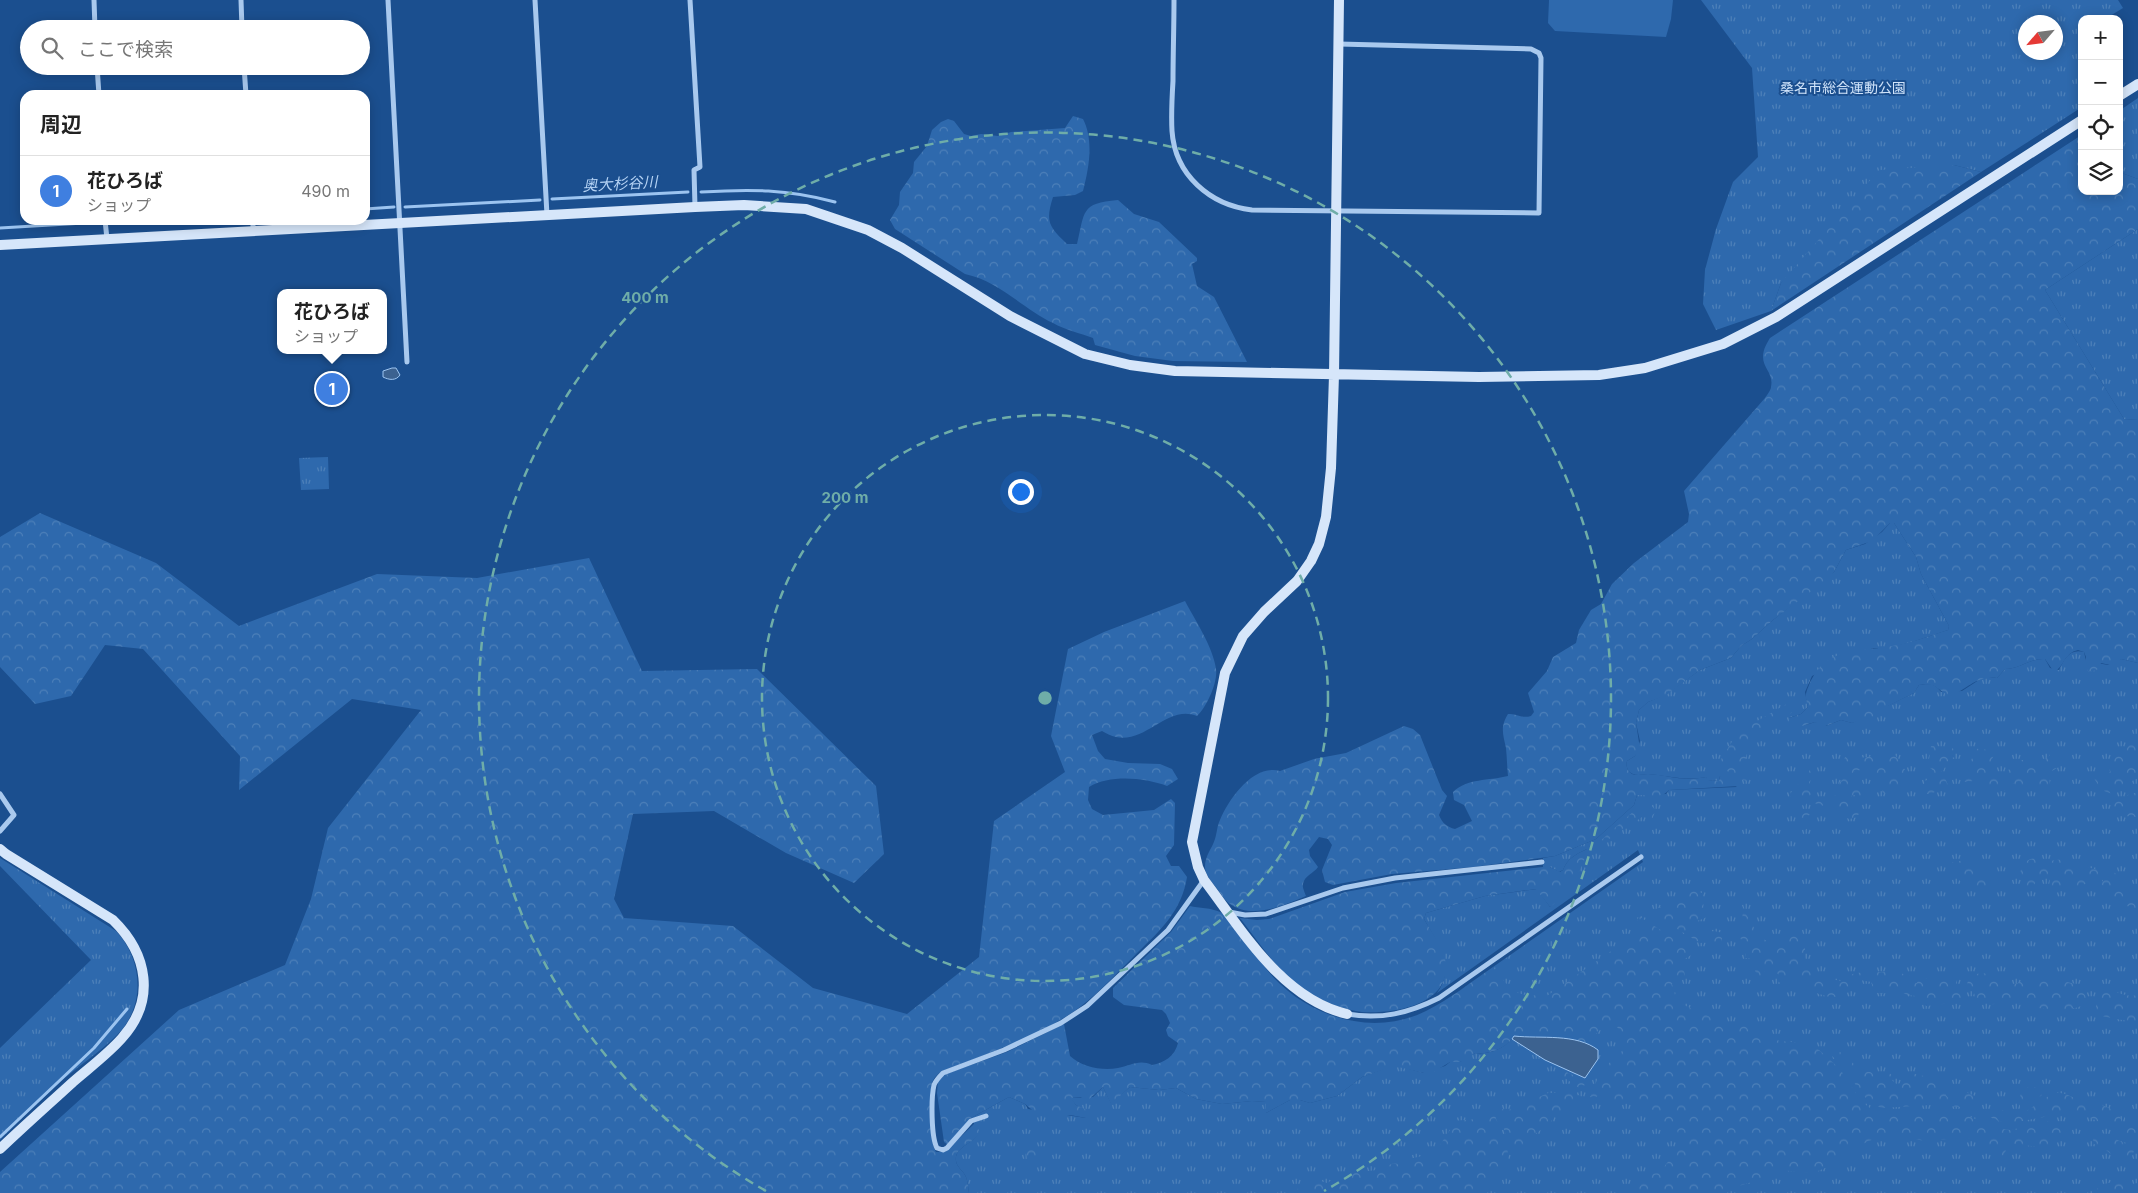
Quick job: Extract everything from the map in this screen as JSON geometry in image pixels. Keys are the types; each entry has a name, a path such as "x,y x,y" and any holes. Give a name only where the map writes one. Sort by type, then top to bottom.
{"street":[{"path":"94,0 95,20"},
{"path":"241,0 242,20"},
{"path":"388,0 407,362"},
{"path":"535,0 547,216"},
{"path":"690,0 700,168 694,170 695,207"},
{"path":"1174,0 1172,131 1175,146 1184,170 1210,196 1239,209 1336,212 1539,213 1541,58 1539,53 1531,49 1339,44"},
{"path":"1339,0 1334,374 1329,496 1326,517 1319,544 1311,561 1296,581 1264,612 1243,636 1225,673 1193,828 1192,842 1198,867 1204,880 1228,912 1277,973 1294,989 1313,1002 1332,1011 1363,1017 1402,1013 1438,998 1641,857"},
{"path":"98,75 99,90"},
{"path":"245,75 246,90"},
{"path":"2123,93 2138,84"},
{"path":"370,225 744,205 806,209 868,230 902,248 1010,316 1085,354 1130,365 1175,371 1479,377 1599,374 1645,368 1723,344 1776,317 2078,123"},
{"path":"106,225 106,239"},
{"path":"253,225 253,231"},
{"path":"0,245 363,225"},
{"path":"0,794 14,815 0,831"},
{"path":"0,848 6,854 113,920 126,933 141,961 144,988 137,1016 122,1038 0,1149"},
{"path":"1228,912 1245,915 1266,914 1343,888 1394,878 1542,862"},
{"path":"986,1116 971,1121 947,1148 943,1150 937,1148 933,1139 934,1086 936,1080 943,1073 986,1058 1060,1023 1087,1006 1168,930 1204,880"}],"green space":[{"path":"1549,0 1673,0 1671,19 1666,37 1555,31 1548,23"},
{"name":"桑名市総合運動公園","path":"1701,0 2118,0 2123,8 2112,15 2078,15 2078,110 1981,172 1954,165 1781,283 1771,311 1716,330 1703,304 1705,270 1716,229 1733,182 1758,157 1752,68"},
{"path":"2138,98 2138,179 2123,173 2123,108"},
{"path":"1073,116 1083,119 1086,127 1089,145 1087,173 1083,191 1075,195 1053,197 1049,218 1056,233 1067,244 1077,244 1086,211 1090,207 1106,201 1118,200 1134,214 1159,222 1197,258 1197,261 1192,264 1197,286 1214,297 1247,362 1173,361 1135,356 1095,345 1093,338 1062,328 1042,317 1000,289 965,274 895,229 890,220 899,205 900,192 913,173 914,162 927,146 932,130 941,122 948,119 954,121 964,134 971,136 981,134 998,136 1011,132 1065,128"},
{"path":"2078,137 2078,195 2123,195 2123,173 2138,179 2138,229 2045,290 2124,419 2138,420 2138,663 2121,659 2115,666 2101,663 2097,670 2089,672 2085,667 2086,657 2084,652 2078,650 2070,654 2054,672 2045,659 2035,660 2005,669 1997,678 1977,681 1950,696 1933,686 1919,685 1914,693 1888,706 1882,714 1852,723 1841,720 1823,727 1815,722 1799,727 1788,727 1789,718 1801,714 1808,707 1806,693 1816,672 1835,656 1858,650 1904,644 1948,630 1949,626 1921,574 1916,557 1894,523 1890,523 1872,541 1846,550 1829,578 1741,646 1731,658 1700,670 1665,696 1648,702 1639,710 1636,723 1640,749 1635,756 1627,761 1627,768 1630,773 1683,779 1706,777 1708,780 1719,781 1720,776 1731,779 1739,786 1669,790 1658,796 1637,795 1634,805 1596,839 1555,856 1473,867 1392,874 1333,885 1325,882 1322,870 1332,845 1328,839 1319,837 1309,850 1310,856 1318,867 1304,881 1303,887 1306,896 1278,907 1258,911 1239,909 1230,904 1208,876 1205,870 1205,863 1215,839 1219,822 1229,803 1243,785 1260,773 1270,770 1280,771 1314,759 1346,753 1404,726 1413,729 1420,735 1442,790 1447,796 1439,815 1442,820 1447,826 1455,829 1472,821 1464,805 1454,800 1453,792 1465,784 1508,776 1503,731 1508,714 1524,717 1531,716 1534,712 1528,693 1547,671 1553,657 1576,643 1579,630 1591,610 1601,604 1612,584 1634,563 1688,522 1689,514 1684,491 1770,390 1770,375 1763,361 1763,355 1770,338"},
{"path":"1954,165 1981,172 1771,311 1781,283 1879,170"},
{"path":"2138,229 2138,420 2124,419 2045,290"},
{"path":"328,457 329,489 301,490 299,458"},
{"path":"40,513 156,563 239,626 377,574 477,578 589,558 642,671 757,669 876,786 884,854 854,883 786,853 714,811 633,814 614,899 624,918 733,926 813,988 907,1014 979,957 994,821 1065,772 1051,736 1068,649 1104,632 1185,601 1208,643 1216,669 1214,687 1201,712 1197,716 1176,715 1138,735 1114,737 1102,731 1092,735 1098,751 1105,759 1128,763 1160,764 1172,769 1178,779 1167,786 1138,779 1107,780 1089,787 1088,800 1092,809 1103,815 1154,810 1171,799 1175,803 1174,845 1166,856 1171,866 1179,866 1187,877 1184,889 1169,919 1155,936 1080,1007 1031,1036 942,1071 935,1077 931,1089 930,1108 932,1138 936,1152 945,1152 975,1123 980,1132 961,1148 956,1156 959,1168 967,1179 969,1193 0,1193 0,1172 179,1010 285,965 311,899 328,828 421,710 352,699 239,790 240,756 143,649 105,645 71,696 35,704 0,667 0,537"},
{"path":"1890,523 1894,523 1916,557 1921,574 1949,626 1948,630 1909,643 1886,648 1873,648 1812,676 1805,692 1808,707 1801,714 1789,718 1806,725 1815,722 1826,726 1841,720 1852,723 1914,693 1919,685 1931,685 1941,692 1962,691 1982,678 1997,678 2005,669 2035,660 2045,659 2050,668 2059,670 2068,655 2079,651 2084,652 2086,661 2108,665 2121,659 2138,663 2138,1193 969,1193 966,1177 958,1166 956,1156 961,1148 977,1136 979,1132 971,1118 1009,1097 1025,1104 1028,1109 1086,1118 1083,1109 1070,1098 1093,1097 1103,1087 1111,1103 1130,1087 1159,1090 1176,1088 1196,1099 1222,1104 1252,1101 1266,1102 1266,1113 1290,1100 1310,1103 1337,1096 1362,1077 1394,1065 1424,1073 1445,1066 1450,1062 1460,1062 1475,1053 1490,1052 1504,1046 1512,1039 1493,967 1643,862 1638,850 1437,993 1445,974 1445,965 1439,946 1424,919 1426,913 1485,896 1537,889 1550,907 1587,849 1572,857 1563,870 1559,872 1550,867 1543,867 1543,858 1555,856 1596,839 1634,805 1637,795 1666,794 1669,790 1737,787 1720,776 1719,781 1707,780 1706,777 1684,778 1649,774 1637,775 1629,772 1627,761 1635,756 1640,741 1636,723 1639,710 1648,702 1665,695 1700,670 1731,658 1741,646 1834,572 1846,550 1865,544 1882,532"},
{"path":"1790,702 1792,712 1758,738 1748,751 1746,761 1747,781 1720,767 1720,761 1738,732"},
{"path":"2138,740 2138,778 2124,783 2115,794 2102,789 2094,778 2110,772 2111,759"},
{"path":"1931,746 1938,746 1941,749 1952,748 1955,750 1955,757 1949,759 1943,771 1930,775 1932,769 1928,767"},
{"path":"1969,748 1990,750 1994,755 1992,759 1996,770 2005,776 2009,775 2008,770 2014,767 2017,760 2025,760 2029,765 2037,766 2050,755 2058,754 2063,759 2060,766 2049,773 2050,787 2036,791 2037,784 2030,781 2028,782 2027,793 2021,793 2019,787 2012,783 2004,791 1983,787 1973,781 1964,782 1963,771 1973,757 1966,750"},
{"path":"1894,754 1901,762 1911,782 1890,793 1883,794 1882,790 1885,784 1881,776 1867,768 1853,772 1870,792 1873,799 1862,802 1855,795 1851,796 1853,804 1859,810 1859,814 1855,817 1849,819 1832,809 1814,803 1815,798 1830,797 1838,794 1839,783 1847,775 1843,760 1847,755 1858,758"},
{"path":"1810,770 1812,776 1809,782 1812,792 1805,806 1799,804 1789,795"},
{"path":"1938,774 1944,776 1948,785 1931,794 1927,794 1923,789 1925,781"},
{"path":"2131,793 2138,793 2137,817 2125,816 2110,804 2115,798 2123,798"},
{"path":"1653,807 1655,811 1653,818 1648,820 1645,815 1597,847 1598,843 1635,810"},
{"path":"1808,810 1815,811 1808,816 1811,825 1805,830 1799,827 1797,819"},
{"path":"1587,849 1579,872 1562,896 1550,907 1536,889 1485,896 1426,913 1424,919 1444,954 1445,974 1440,987 1431,996 1419,1003 1390,1011 1362,1012 1350,1010 1327,1002 1304,990 1293,982 1274,962 1240,918 1269,919 1345,892 1396,883 1543,867 1550,867 1560,872 1572,857"},
{"path":"0,858 116,931 132,955 138,983 133,1011 117,1035 61,1081 0,1140 0,1048 91,960 0,866"},
{"path":"2036,858 2049,861 2064,859 2094,869 2106,868 2127,880 2118,886 2122,891 2138,892 2138,912 2128,906 2117,910 2112,906 2117,899 2101,884 2103,880 2101,877 2076,887 2049,890 2050,876 2042,874 2033,886 2023,885 2019,875 2023,865 2026,861"},
{"path":"1964,860 1972,866 1979,867 1996,880 1995,883 1974,886 1961,882 1956,877 1951,863"},
{"path":"1691,890 1702,893 1705,918 1697,921 1696,932 1699,934 1714,931 1723,933 1721,945 1718,947 1712,942 1700,943 1653,914 1652,911 1661,907 1664,910 1672,907 1686,897"},
{"path":"1190,906 1217,911 1225,916 1273,977 1288,991 1306,1003 1324,1013 1344,1019 1365,1022 1386,1022 1406,1019 1426,1011 1452,996 1493,967 1512,990 1524,995 1541,995 1544,998 1641,930 1637,919 1640,917 1696,952 1683,960 1685,978 1677,979 1672,984 1677,1002 1713,1018 1725,1027 1733,1025 1745,1026 1771,1039 1802,1043 1814,1047 1839,1068 1858,1097 1872,1109 1888,1113 1959,1113 2005,1130 2019,1129 2045,1122 2065,1122 2065,1134 2059,1140 2046,1146 2008,1145 2004,1155 1999,1157 1991,1155 1979,1140 1963,1138 1924,1141 1894,1134 1868,1141 1830,1166 1818,1171 1806,1173 1781,1170 1769,1173 1759,1180 1715,1193 1633,1193 1641,1185 1642,1179 1646,1174 1661,1173 1666,1164 1678,1151 1680,1140 1676,1128 1667,1126 1656,1111 1637,1104 1618,1103 1601,1093 1595,1098 1590,1097 1597,1080 1606,1066 1626,1045 1625,1037 1613,1022 1608,1022 1587,1043 1569,1039 1514,1036 1507,1044 1497,1050 1475,1053 1468,1059 1460,1062 1450,1062 1432,1073 1394,1066 1362,1077 1337,1096 1310,1103 1290,1100 1266,1113 1266,1102 1252,1101 1222,1104 1196,1099 1176,1088 1159,1090 1130,1087 1111,1104 1103,1087 1086,1102 1081,1097 1071,1098 1076,1105 1095,1114 1086,1118 1070,1115 1048,1117 1038,1115 1025,1104 1009,1097 971,1118 948,1145 944,1142 937,1093 938,1080 946,1074 1007,1052 1064,1024 1070,1056 1080,1063 1092,1067 1112,1069 1139,1063 1152,1065 1165,1061 1172,1055 1178,1043 1168,1036 1166,1030 1170,1023 1166,1014 1162,1010 1124,1005 1113,997 1113,988 1171,932"},
{"path":"1742,906 1751,923 1762,937 1775,943 1783,941 1793,934 1801,935 1805,943 1807,965 1812,970 1826,978 1859,984 1859,986 1841,995 1830,997 1809,990 1793,979 1780,983 1777,980 1780,977 1779,975 1773,971 1766,970 1760,977 1755,971 1755,959 1745,958 1746,952 1737,930 1743,924"},
{"path":"1887,971 1909,975 1913,982 1917,983 1918,977 1937,980 1958,977 1956,983 1961,993 1962,1004 1952,1003 1926,1006 1918,996 1899,992 1877,993 1874,991 1871,982 1849,978 1850,975 1864,972"},
{"path":"1983,973 2001,975 2008,987 2020,982 2034,982 2041,976 2080,985 2086,997 2091,999 2077,1007 2058,1010 2037,1008 2011,1000 2004,1000 1995,1004 1988,1003 1976,1000 1974,993 1967,987 1970,975"},
{"path":"2103,990 2133,996 2138,995 2138,1023 2101,1016 2096,1010 2096,998"},
{"path":"1826,1047 1840,1052 1861,1070 1888,1072 1893,1076 1892,1080 1896,1084 1902,1083 1912,1073 1922,1076 1926,1074 1933,1076 1946,1089 1946,1095 1949,1099 1960,1098 1966,1092 1975,1096 1980,1101 1979,1104 1974,1108 1931,1105 1882,1108 1865,1097 1844,1068 1824,1049"},
{"path":"1564,1071 1582,1079 1585,1085 1579,1088 1562,1076"},
{"path":"1569,1087 1574,1097 1579,1095 1584,1100 1574,1104 1571,1111 1556,1114 1550,1123 1531,1137 1525,1150 1518,1157 1513,1155 1498,1112 1503,1109 1509,1110 1525,1098 1557,1093"},
{"path":"2031,1087 2037,1088 2042,1095 2022,1110 2020,1109 2021,1094 2024,1090"},
{"path":"2053,1093 2065,1094 2110,1108 2121,1118 2122,1124 2119,1132 2089,1117 2072,1114 2054,1115 2007,1124 1979,1113 1992,1109 2019,1113 2025,1112"},
{"path":"1492,1108 1507,1147 1509,1162 1500,1166 1497,1171 1498,1176 1495,1178 1490,1174 1473,1193 1293,1193 1310,1178 1327,1183 1339,1176 1341,1180 1352,1173 1377,1170 1394,1163 1401,1165 1409,1159 1422,1156 1425,1159 1423,1161 1425,1164 1437,1161 1442,1157 1436,1151 1450,1130 1452,1121 1476,1119"},
{"path":"2125,1116 2138,1123 2138,1146 2122,1136 2126,1124"},
{"path":"2100,1132 2135,1148 2131,1159 2117,1157 2094,1144 2093,1139 2096,1133"},
{"path":"1030,1147 1038,1150 1040,1162 1031,1165 1027,1160 1026,1151"},
{"path":"2115,1181 2128,1185 2138,1183 2138,1193 2092,1193 2102,1185"}],"shaded area":[{"path":"396,368 400,375 392,379 383,377 383,371"},
{"path":"1514,1036 1579,1041 1598,1050 1598,1059 1585,1078 1545,1060 1512,1039"}],"waterway":[{"name":"奥大杉谷川","path":"701,192 736,190 784,192 835,202"},
{"name":"奥大杉谷川","path":"552,199 688,192"},
{"name":"奥大杉谷川","path":"405,207 540,200"},
{"name":"奥大杉谷川","path":"370,209 394,207"},
{"name":"奥大杉谷川","path":"0,228 50,225"},
{"path":"0,1137 94,1048 127,1009"}],"place":[{"name":"花ひろば","path":"332,389"}]}
